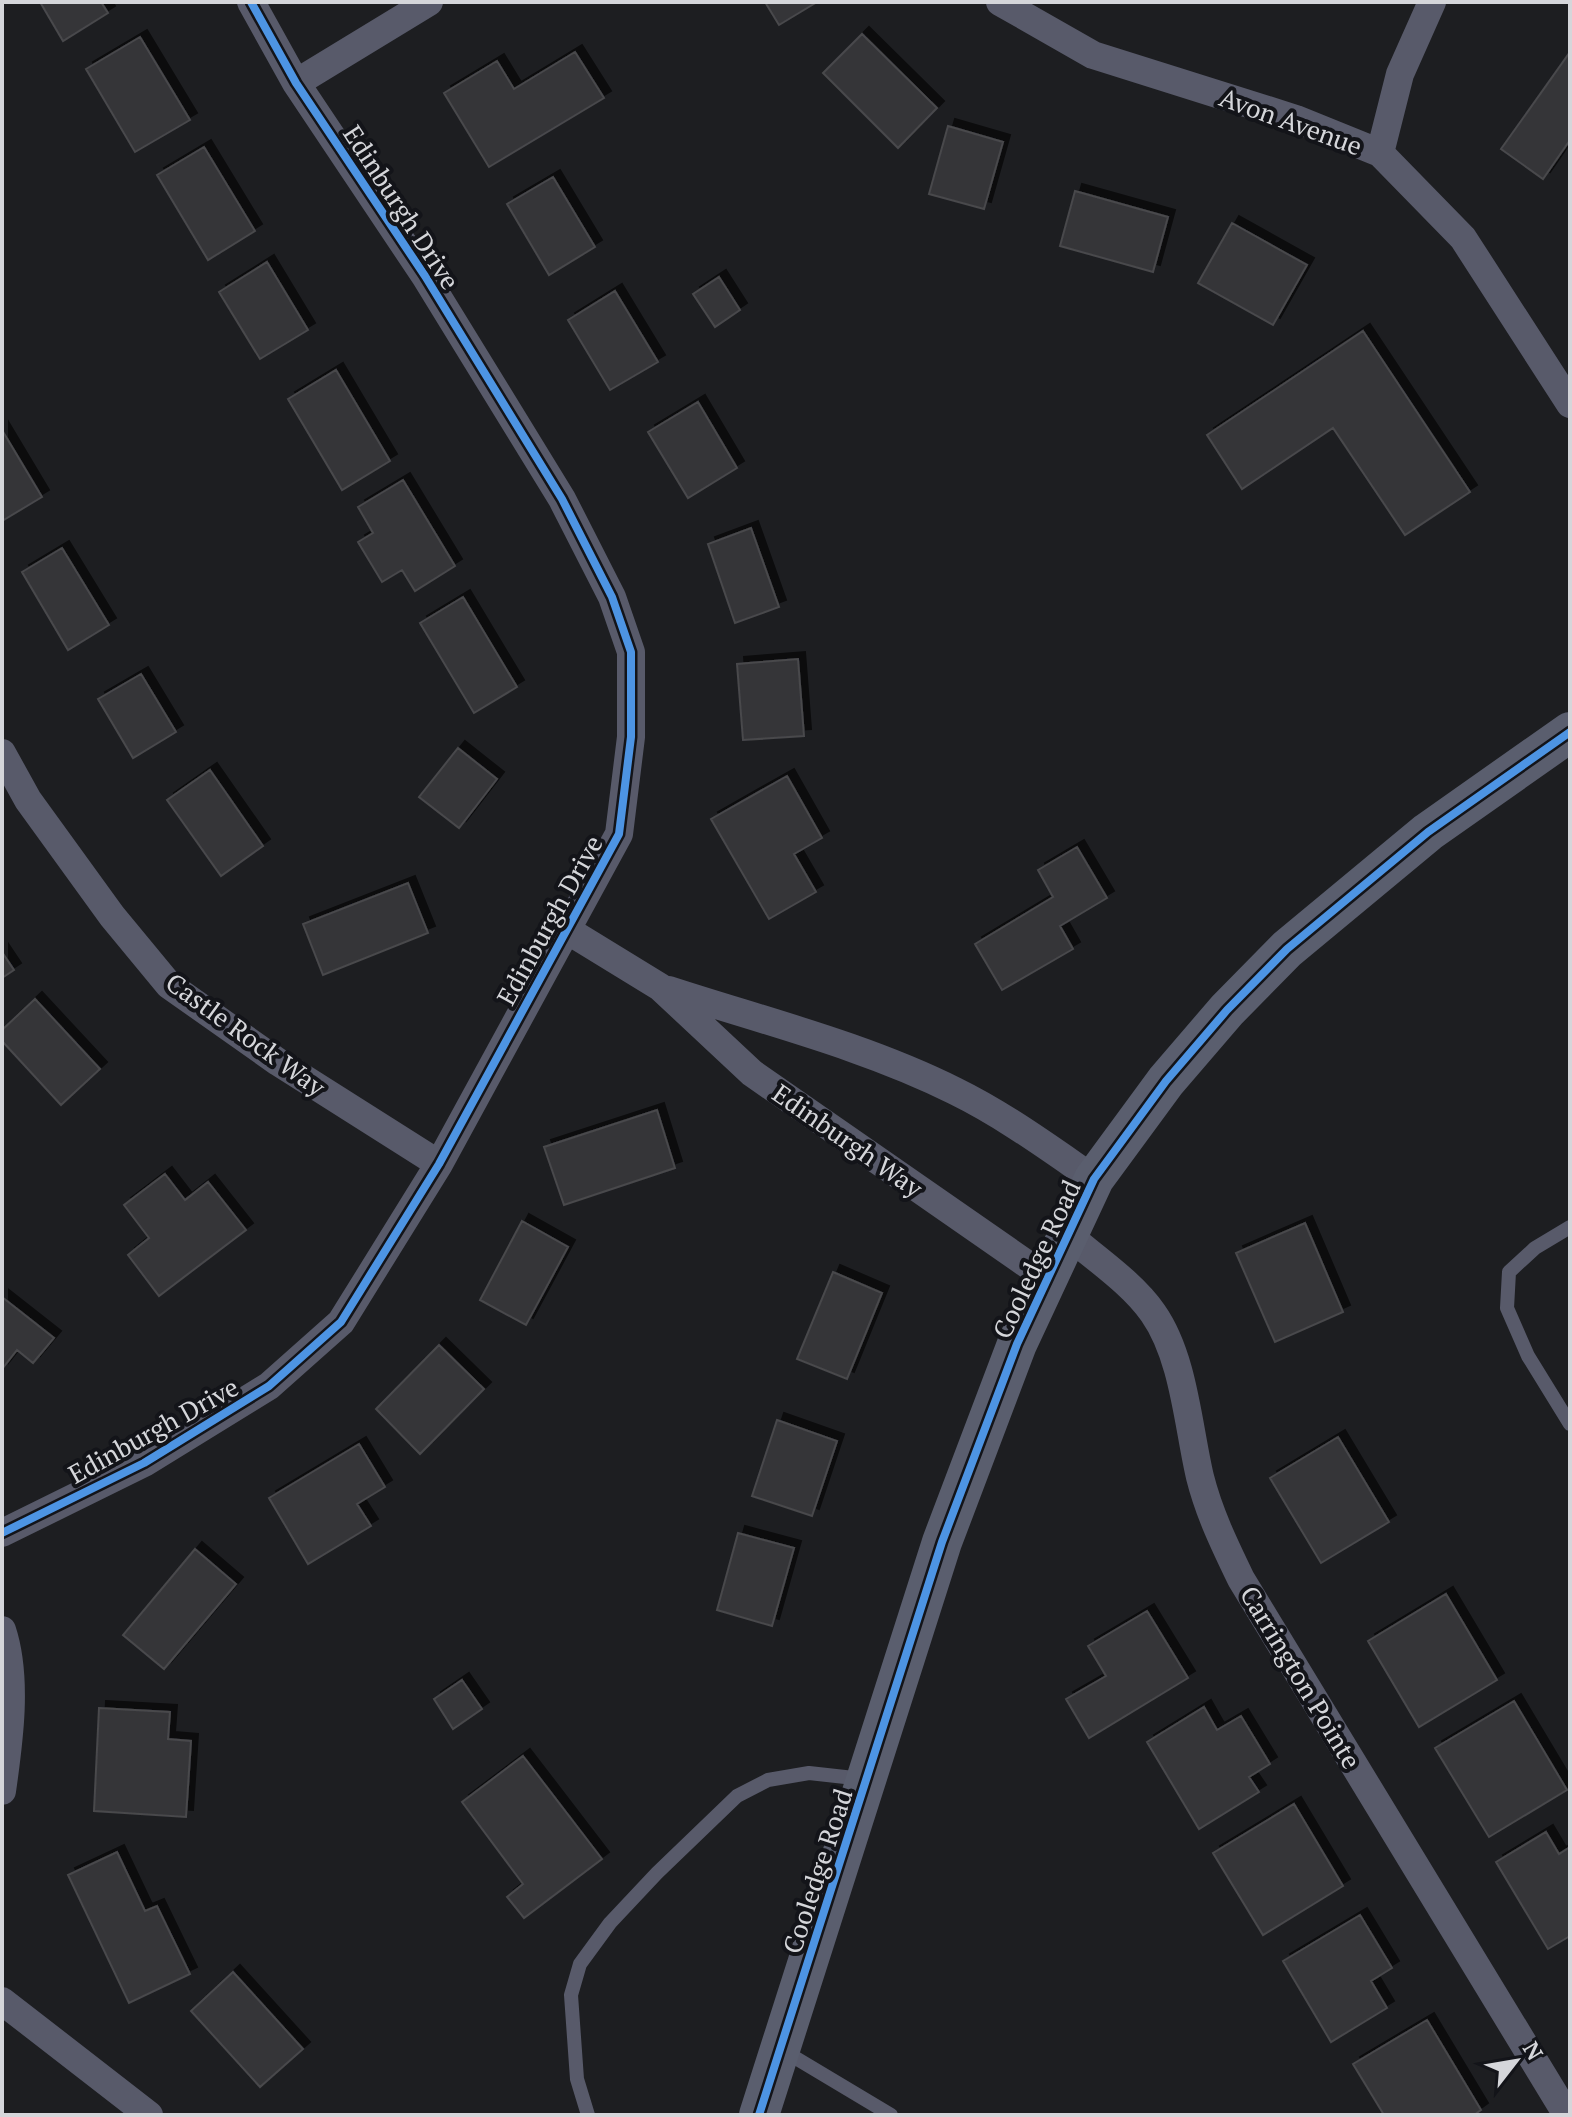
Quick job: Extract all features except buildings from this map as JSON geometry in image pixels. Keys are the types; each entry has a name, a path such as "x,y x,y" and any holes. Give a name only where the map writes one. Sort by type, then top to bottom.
{"street":[{"name":"Edinburgh Drive","path":"2,1533 144,1463 269,1386 341,1322 439,1164 619,834 631,737 631,652 612,597 562,499 425,276 296,83 251,2"},
{"path":"296,83 429,2"},
{"name":"Avon Avenue","path":"1000,2 1093,55 1296,119 1380,153 1463,238 1570,404"},
{"path":"1380,153 1400,74 1432,2"},
{"name":"Cooledge Road","path":"759,2115 942,1542 1017,1344 1094,1179 1166,1081 1227,1010 1287,949 1428,832 1570,732"},
{"name":"Castle Rock Way","path":"2,753 28,800 112,916 169,985 278,1062 439,1164"},
{"name":"Edinburgh Way","path":"567,930 660,987 752,1073 1047,1278"},
{"name":"Edinburgh Way","path":"660,987 871,1055 956,1091 1014,1125 1094,1179"},
{"name":"Carrington Pointe","path":"1068,1235 1137,1294 1153,1313 1174,1359 1201,1480 1230,1557 1567,2115"},
{"path":"2,1630 8,1648 10,1737 2,1791"},
{"path":"2,2001 149,2115"}],"lane":[{"path":"1570,1227 1535,1248 1509,1272 1507,1308 1528,1356 1570,1424"},
{"path":"588,2115 577,2079 571,1995 580,1964 610,1923 737,1796 768,1780 809,1773 868,1779"},
{"path":"780,2049 891,2115"}],"cycle path":[{"path":"2,1533 144,1463 269,1386 341,1322 439,1164 619,834 631,737 631,652 612,597 562,499 425,276 296,83 251,2"},
{"path":"759,2115 942,1542 1017,1344 1094,1179 1166,1081 1227,1010 1287,949 1428,832 1570,732"}]}
